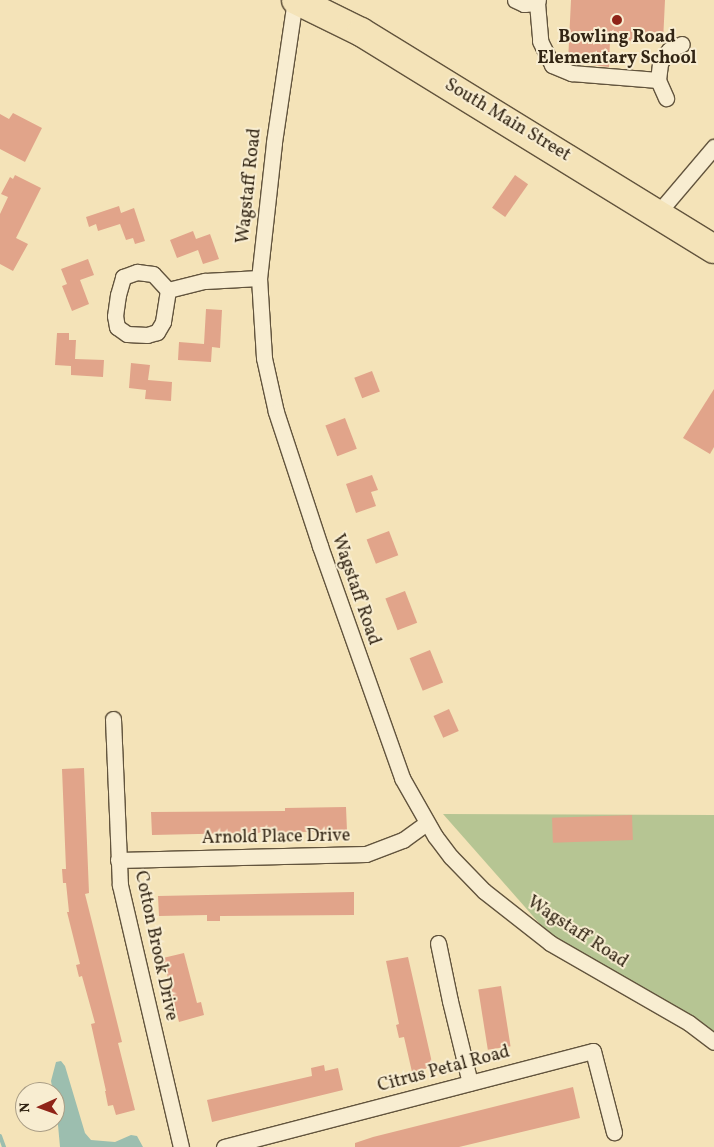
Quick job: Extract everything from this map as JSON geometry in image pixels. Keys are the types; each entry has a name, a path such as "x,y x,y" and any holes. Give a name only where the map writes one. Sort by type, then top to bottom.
{"highway":[{"name":"South Main Street","path":"296,0 361,32 714,249"}],"street":[{"name":"Wagstaff Road","path":"296,0 274,142 259,278 264,358 276,412 385,734 402,778 426,822 451,857 484,891 550,943 689,1023 714,1042"},
{"path":"515,0 524,4 537,1 540,41 552,65 571,73 658,80"},
{"path":"666,98 658,80 660,63 669,50 682,44"},
{"path":"658,213 714,147"},
{"path":"137,272 152,274 168,290 163,322 158,332 147,335 127,334 117,327 115,316 123,277 137,272"},
{"path":"168,290 205,280 259,278"},
{"name":"Cotton Brook Drive","path":"114,719 118,860 126,912 181,1147"},
{"name":"Arnold Place Drive","path":"118,860 366,854 403,840 426,822"},
{"path":"438,943 470,1083"},
{"name":"Citrus Petal Road","path":"224,1147 593,1051 614,1132"}],"green space":[{"path":"443,814 714,815 714,1044 554,940"}],"shaded area":[{"path":"61,1061 65,1066 85,1133 91,1140 115,1142 131,1135 137,1136 143,1147 60,1147 59,1132 65,1132 65,1082 51,1082 56,1062"}],"building":[{"name":"Bowling Road Elementary School","path":"571,0 665,0 663,42 610,40 609,67 568,62"},
{"path":"13,113 42,128 25,162 0,149 0,114 9,119"},
{"path":"15,175 41,188 16,238 28,244 13,271 0,264 0,214 8,197 1,194 10,177 13,179"},
{"path":"515,175 528,184 505,217 492,208"},
{"path":"119,206 121,213 134,208 145,241 135,244 133,238 126,240 120,224 98,231 96,224 89,227 86,217"},
{"path":"193,231 196,239 210,234 219,259 203,264 198,250 177,258 170,240"},
{"path":"88,259 94,275 80,280 89,304 72,311 62,286 67,284 61,269"},
{"path":"206,309 222,310 220,348 212,347 211,362 178,360 179,342 204,344"},
{"path":"57,333 69,333 69,340 76,340 75,359 104,360 103,377 71,375 71,366 55,365"},
{"path":"131,363 150,365 148,380 172,382 171,401 145,399 146,390 129,388"},
{"path":"372,371 380,392 362,398 354,378"},
{"path":"714,389 714,447 710,454 683,438"},
{"path":"345,418 357,449 337,456 325,426"},
{"path":"372,475 378,490 371,492 376,506 356,513 346,484"},
{"path":"389,531 398,555 376,564 367,540"},
{"path":"405,591 417,623 398,630 385,599"},
{"path":"430,650 443,682 423,691 410,658"},
{"path":"449,709 459,731 443,738 433,716"},
{"path":"84,768 89,893 85,894 122,1042 118,1043 135,1110 116,1115 113,1105 108,1106 91,1024 95,1023 82,976 79,977 76,965 80,964 67,912 69,912 66,883 63,883 62,869 66,869 62,769"},
{"path":"346,807 347,831 152,835 151,812 285,811 285,808"},
{"path":"632,815 633,840 553,843 552,818"},
{"path":"354,892 354,915 220,916 220,921 207,921 207,915 159,916 158,896"},
{"path":"184,953 197,1003 201,1002 204,1015 179,1022 163,958"},
{"path":"408,957 433,1067 412,1072 404,1037 399,1038 396,1025 399,1024 386,961"},
{"path":"501,986 511,1046 488,1050 478,990"},
{"path":"324,1065 325,1071 338,1068 343,1090 212,1122 207,1100 312,1076 311,1068"},
{"path":"573,1087 580,1118 459,1147 355,1147 355,1143 373,1137"}],"waterway":[{"path":"0,1136 4,1147"}],"place":[{"name":"Bowling Road Elementary School","path":"617,20"}]}
